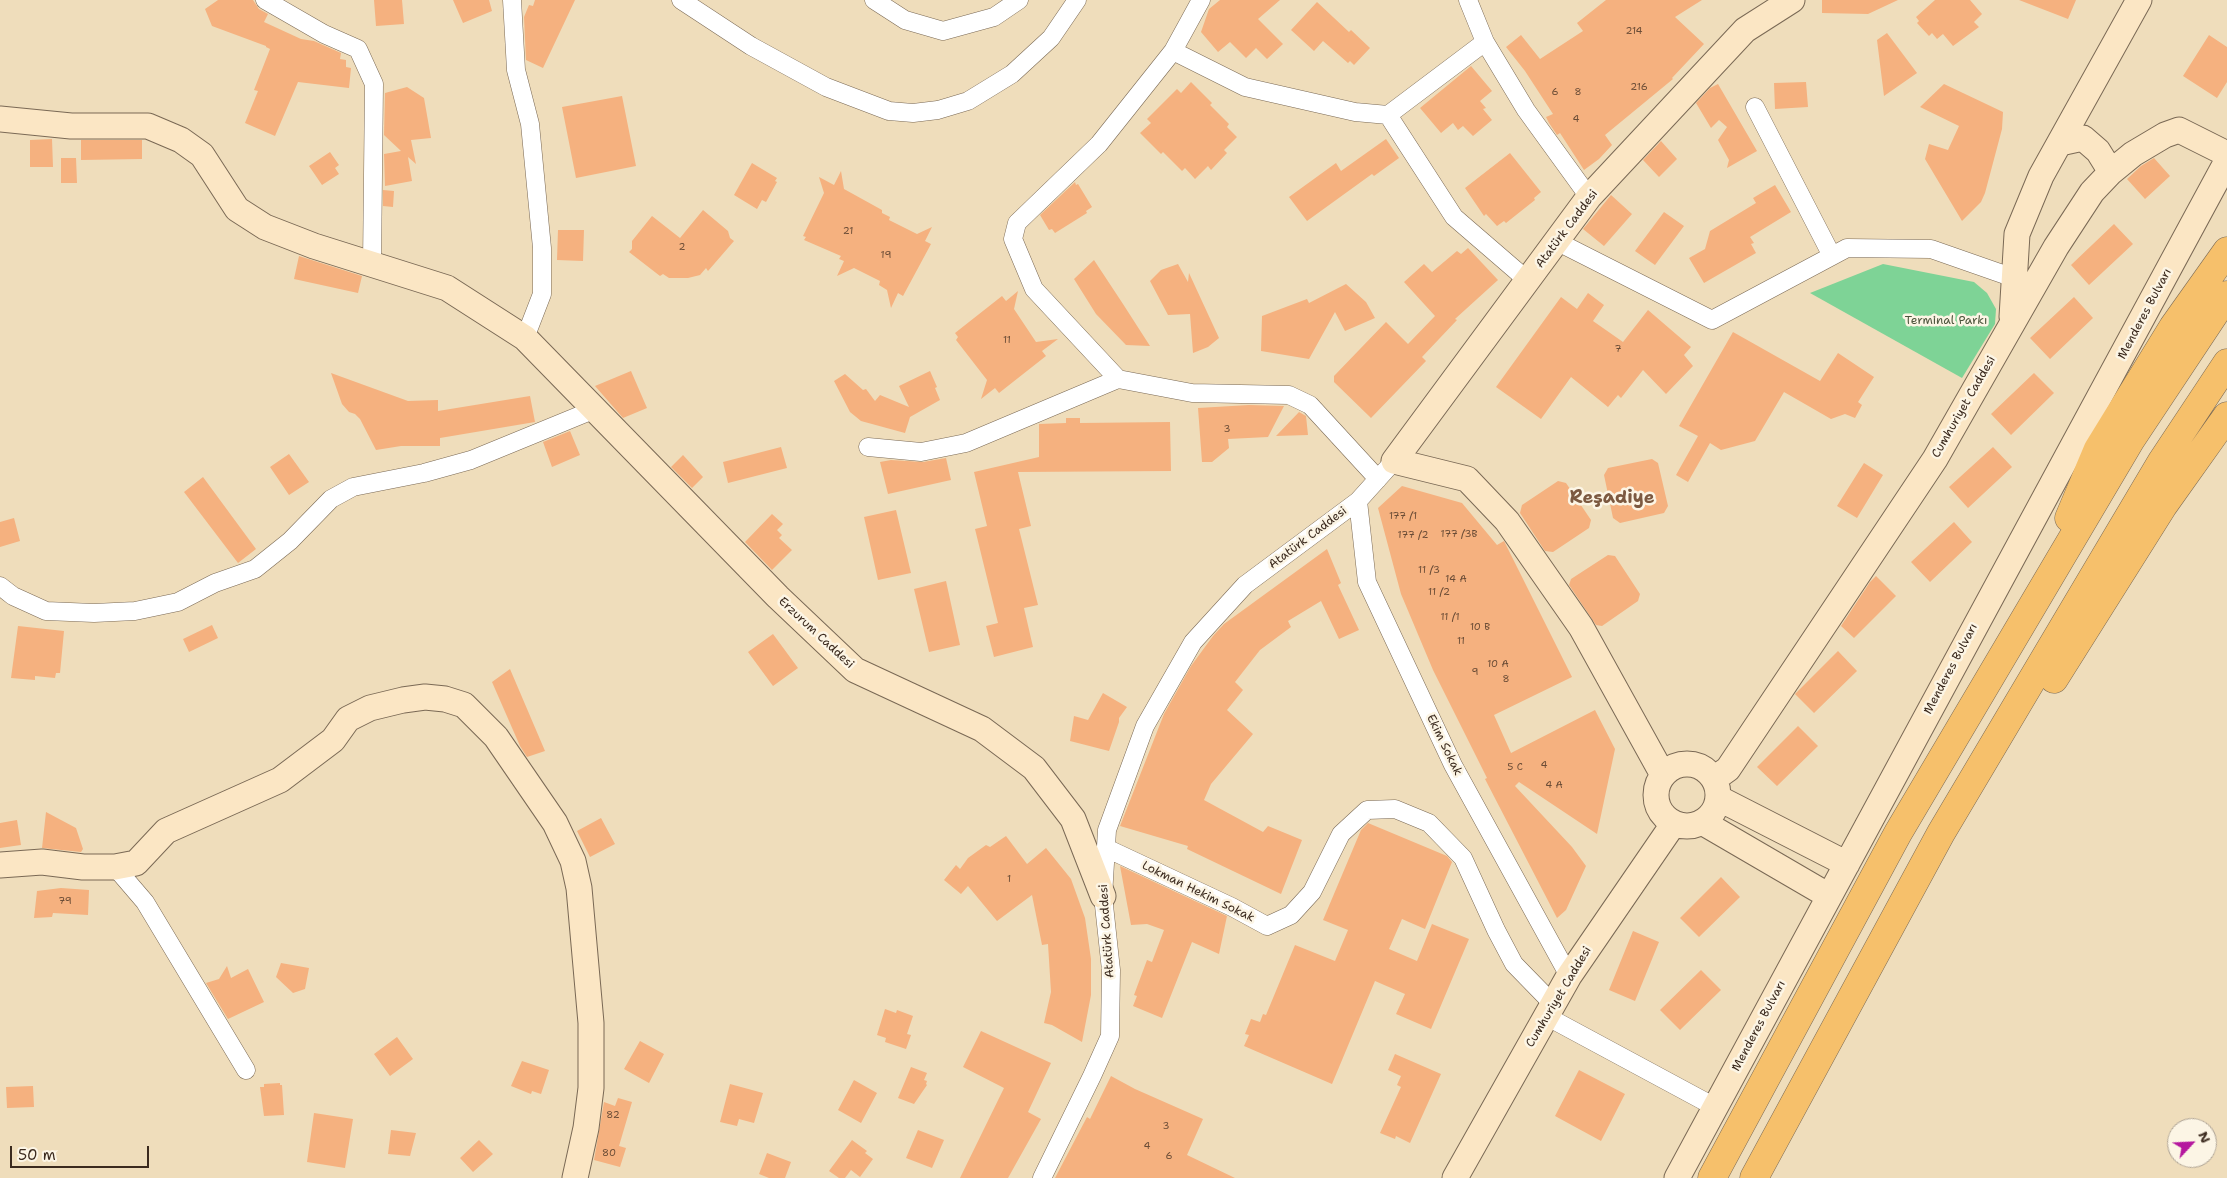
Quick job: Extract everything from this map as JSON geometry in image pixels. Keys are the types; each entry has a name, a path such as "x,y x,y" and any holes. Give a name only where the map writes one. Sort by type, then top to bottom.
{"highway":[{"path":"2044,586 2074,504 2098,449 2174,327 2227,251"},
{"path":"1712,1178 1898,833 2130,441 2227,295"},
{"path":"1754,1178 1941,833 2162,461 2227,363"},
{"path":"1880,943 1919,902 2053,681 2163,506 2227,416"}],"main road":[{"name":"Atatürk Caddesi","path":"1386,470 1588,197 1744,30 1792,0"},
{"name":"Cumhuriyet Caddesi","path":"1702,822 1716,808 1716,789 1728,769 1935,459 2011,324 2017,234 2042,176 2139,0"},
{"name":"Erzurum Caddesi","path":"0,119 71,126 148,126 181,140 202,155 237,209 258,222 314,246 447,288 525,338 593,410 778,597 855,670 982,729 1034,768 1073,819 1103,896"},
{"path":"2011,324 2075,216 2092,192 2111,172 2133,154 2165,135 2180,130 2227,154"},
{"path":"2060,143 2083,138 2098,151 2111,172"},
{"name":"Menderes Bulvarı","path":"1677,1178 2227,162"},
{"path":"1386,470 1466,479 1507,521 1582,627 1663,775"},
{"path":"0,865 42,862 83,867 115,868 136,863 166,831 280,780 333,740 348,720 370,708 425,697 445,699 464,705 496,737 555,824 573,861 579,888 591,1023 591,1088 586,1128 575,1178"},
{"path":"1829,896 1702,822 1684,826 1674,823 1660,811 1657,802 1658,783 1670,768 1690,763 1699,766 1708,771 1716,789 1848,864"},
{"name":"Cumhuriyet Caddesi","path":"1455,1178 1569,976 1674,823"}],"street":[{"path":"265,0 324,34 358,49 374,84 372,264"},
{"path":"512,0 516,70 530,124 542,248 542,294 525,338"},
{"path":"681,0 751,46 826,87 889,111 913,113 938,110 968,101 1012,74 1051,38 1077,0"},
{"path":"874,0 905,20 943,31 994,17 1019,0"},
{"path":"1118,379 1034,289 1013,239 1017,223 1099,144 1173,51 1201,0"},
{"path":"1468,0 1485,42 1526,110 1588,197"},
{"path":"1173,51 1245,87 1356,112 1388,115 1485,42"},
{"path":"1755,107 1832,256"},
{"path":"1388,115 1454,217 1527,280"},
{"path":"1556,241 1712,320 1847,248 1931,249 2014,278"},
{"path":"868,447 921,452 966,443 1118,379 1192,393 1289,394 1310,405 1386,470"},
{"path":"0,586 13,596 46,611 94,613 135,611 178,602 215,583 255,569 290,541 331,499 353,487 424,473 471,460 593,410"},
{"name":"Atatürk Caddesi","path":"1042,1178 1110,1036 1111,970 1103,896 1106,830 1145,726 1193,642 1244,585 1358,501 1386,470"},
{"name":"Ekim Sokak","path":"1358,501 1366,582 1453,765 1569,976"},
{"name":"Lokman Hekim Sokak","path":"1106,848 1232,907 1266,926 1291,915 1312,892 1341,834 1367,810 1395,809 1429,823 1463,858 1514,964 1549,1010 1715,1107"},
{"path":"115,868 145,902 246,1070"}],"green space":[{"name":"Terminal Parkı","path":"1883,264 1974,282 1987,293 1996,309 1995,324 1962,378 1810,293"}],"building":[{"path":"218,0 253,0 259,9 268,14 264,22 301,39 314,41 341,53 340,59 346,60 346,67 351,68 349,88 298,82 275,136 245,123 258,91 254,90 270,49 212,26 205,9"},
{"path":"374,0 402,0 404,24 376,26"},
{"path":"453,0 489,0 492,11 463,23"},
{"path":"535,0 575,0 543,68 526,60 524,17 529,5 533,6"},
{"path":"1220,0 1280,0 1258,19 1283,44 1267,59 1256,48 1246,58 1230,42 1218,52 1201,32 1209,9"},
{"path":"1606,0 1702,0 1675,17 1704,44 1673,79 1605,135 1612,145 1599,159 1584,170 1560,133 1557,135 1549,123 1546,117 1553,114 1525,71 1506,47 1521,35 1540,59 1583,31 1577,23"},
{"path":"1822,0 1898,0 1868,14 1822,13"},
{"path":"1935,0 1970,0 1982,14 1974,22 1979,27 1953,46 1943,34 1937,39 1932,33 1929,36 1917,23 1919,21 1916,17"},
{"path":"2019,0 2076,0 2068,19"},
{"path":"1317,2 1349,32 1351,30 1370,48 1354,65 1350,61 1348,63 1323,41 1314,51 1291,30"},
{"path":"1887,33 1917,73 1884,96 1877,40"},
{"path":"2209,35 2227,47 2227,82 2217,98 2183,76"},
{"path":"1471,66 1492,91 1480,101 1486,108 1483,109 1492,120 1473,136 1463,126 1458,130 1453,123 1441,133 1420,108"},
{"path":"1191,82 1212,103 1210,105 1229,124 1227,127 1237,137 1224,150 1227,153 1211,170 1208,166 1195,179 1185,168 1182,171 1163,152 1161,154 1140,133 1151,123 1147,119 1177,89 1181,93"},
{"path":"1806,82 1808,107 1775,109 1774,83"},
{"path":"1718,84 1757,151 1727,168 1729,160 1718,140 1727,127 1719,120 1711,128 1696,103 1710,88"},
{"path":"1944,84 2003,112 2002,129 1985,193 1981,202 1962,221 1925,159 1929,144 1948,150 1959,126 1920,107"},
{"path":"407,87 424,98 431,138 411,140 416,164 408,157 412,181 385,186 384,154 401,151 384,135 385,93"},
{"path":"622,96 636,166 576,178 562,107"},
{"path":"52,139 53,167 30,167 30,140"},
{"path":"1386,139 1399,158 1374,176 1372,174 1307,221 1289,197 1336,163 1341,171"},
{"path":"81,140 142,140 142,159 81,160"},
{"path":"1661,141 1677,159 1659,177 1643,160"},
{"path":"330,152 339,165 335,168 339,174 322,185 309,166"},
{"path":"1510,153 1541,192 1534,198 1535,200 1506,223 1504,221 1497,226 1486,214 1484,216 1465,188"},
{"path":"61,158 76,158 77,183 61,183"},
{"path":"2154,158 2170,176 2145,199 2127,179 2141,166"},
{"path":"752,163 777,178 775,181 777,182 766,202 762,200 757,209 734,195"},
{"path":"841,171 844,189 882,210 882,213 890,217 889,220 917,234 932,227 925,241 931,244 903,296 898,293 891,308 887,290 879,285 880,281 854,268 837,276 844,261 839,259 841,256 804,240 806,237 803,236 824,193 819,177 834,185"},
{"path":"1075,182 1092,207 1086,211 1087,213 1055,233 1052,229 1049,230 1040,215"},
{"path":"1775,185 1791,212 1750,237 1754,243 1751,244 1756,253 1704,283 1689,258 1705,249 1710,231 1756,203 1753,198"},
{"path":"383,190 394,191 393,207 383,206"},
{"path":"1611,195 1632,214 1604,246 1583,229"},
{"path":"703,210 728,231 730,238 734,241 708,271 706,268 700,275 688,278 669,278 663,274 660,276 629,252 632,249 632,241 652,216 680,238"},
{"path":"1664,212 1684,226 1655,265 1635,251"},
{"path":"2114,224 2133,244 2089,285 2071,265"},
{"path":"558,230 584,230 583,261 557,260"},
{"path":"1468,248 1498,280 1455,319 1457,320 1422,357 1426,361 1371,418 1334,382 1334,376 1386,322 1408,344 1435,316 1404,282 1424,264 1432,272 1457,251 1461,254"},
{"path":"299,256 362,276 358,293 294,279"},
{"path":"1094,260 1150,346 1126,345 1096,314 1074,279"},
{"path":"1178,264 1188,282 1189,273 1219,338 1208,347 1193,353 1190,314 1168,315 1150,281 1161,270"},
{"path":"1346,284 1366,302 1375,318 1345,331 1335,312 1309,359 1261,351 1262,316 1307,299 1309,303"},
{"path":"1018,291 1014,309 1036,342 1058,339 1042,351 1046,356 999,393 995,388 981,399 987,380 956,340 958,337 955,333 1002,296 1006,301"},
{"path":"1588,293 1604,305 1593,321 1623,342 1648,310 1691,347 1684,355 1693,366 1666,394 1643,370 1621,398 1618,395 1608,407 1571,377 1541,419 1496,387 1561,297 1577,309"},
{"path":"2074,297 2093,318 2050,359 2030,338"},
{"path":"1733,332 1820,381 1838,353 1874,377 1858,402 1862,405 1855,418 1845,414 1831,419 1784,392 1755,441 1721,450 1710,443 1688,482 1676,475 1698,436 1679,426"},
{"path":"631,371 647,408 623,418 595,386"},
{"path":"930,371 940,400 910,417 905,433 861,421 850,412 834,381 845,374 863,390 866,389 875,401 880,395 909,407 899,386"},
{"path":"331,373 408,401 438,400 438,411 530,396 535,422 440,438 440,446 401,446 376,450 360,419 355,414 349,412 342,404"},
{"path":"2034,373 2054,393 2011,435 1991,414"},
{"path":"1249,405 1284,406 1268,437 1228,439 1229,448 1212,462 1202,462 1198,408"},
{"path":"1299,412 1306,416 1308,435 1276,436"},
{"path":"1066,418 1080,418 1080,423 1170,422 1171,471 1018,472 1031,526 1019,529 1038,605 1024,608 1033,647 994,657 986,626 998,623 975,529 987,526 974,472 1039,457 1039,424 1066,423"},
{"path":"570,431 580,455 552,467 543,442"},
{"path":"781,447 787,468 728,483 723,462"},
{"path":"1993,447 2012,467 1968,508 1949,487"},
{"path":"289,454 309,482 289,495 270,467"},
{"path":"683,455 703,477 692,488 671,467"},
{"path":"946,458 951,480 888,494 880,462 891,460 923,462"},
{"path":"1652,459 1658,463 1668,506 1664,513 1620,523 1613,518 1604,475 1608,468"},
{"path":"1864,463 1883,475 1857,518 1837,506"},
{"path":"203,477 256,549 238,563 184,492"},
{"path":"1558,481 1566,483 1591,520 1589,528 1553,552 1545,551 1520,513 1522,505"},
{"path":"1402,486 1462,503 1497,545 1504,541 1572,677 1494,715 1511,753 1595,710 1615,749 1597,834 1519,782 1515,786 1572,847 1586,866 1566,910 1557,918 1485,779 1487,778 1433,670 1401,594 1378,508"},
{"path":"896,510 911,573 878,580 864,517"},
{"path":"772,514 783,524 777,530 782,535 779,538 792,550 772,570 745,542"},
{"path":"14,518 20,541 0,547 0,522"},
{"path":"1954,522 1972,542 1930,582 1911,562"},
{"path":"1327,549 1341,583 1338,585 1359,630 1339,639 1321,601 1288,621 1291,627 1260,650 1235,682 1243,690 1227,710 1253,734 1211,784 1204,800 1263,832 1268,826 1302,840 1281,894 1187,849 1188,846 1120,826 1164,714 1191,666 1213,636 1224,624"},
{"path":"1608,555 1615,556 1640,594 1638,601 1602,626 1596,625 1569,585 1571,579"},
{"path":"1876,576 1896,596 1854,638 1841,626"},
{"path":"946,581 960,645 929,652 914,589"},
{"path":"212,625 218,638 189,652 183,639"},
{"path":"18,626 64,631 60,673 56,673 55,678 35,676 35,680 11,678"},
{"path":"773,634 798,668 773,686 748,652"},
{"path":"1838,651 1857,671 1814,713 1795,694"},
{"path":"510,669 545,751 527,757 520,746 492,682"},
{"path":"1103,693 1127,707 1119,718 1109,751 1070,741 1074,716 1088,720"},
{"path":"1798,726 1818,746 1777,786 1757,767"},
{"path":"46,812 76,828 83,849 81,852 42,848"},
{"path":"601,818 615,844 590,857 577,831"},
{"path":"17,820 21,845 0,848 0,823"},
{"path":"1368,823 1447,856 1452,862 1425,929 1402,919 1389,949 1417,961 1432,924 1469,939 1431,1029 1396,1014 1405,994 1375,981 1332,1084 1244,1046 1249,1035 1245,1034 1251,1019 1260,1022 1263,1014 1266,1015 1295,945 1335,961 1348,930 1323,920 1361,830"},
{"path":"1006,836 1027,864 1046,848 1071,879 1085,918 1091,959 1091,995 1082,1042 1052,1025 1044,1023 1051,992 1048,944 1042,945 1032,895 997,921 968,886 961,894 944,880 956,865 960,869 968,858 986,845 990,847"},
{"path":"1120,866 1227,916 1219,954 1192,942 1162,1018 1133,1006 1137,996 1134,995 1147,960 1152,962 1164,930 1147,924 1131,925"},
{"path":"1721,877 1740,897 1699,937 1680,918"},
{"path":"61,888 89,890 88,915 53,913 52,917 34,918 37,891"},
{"path":"1633,931 1659,942 1635,1001 1609,990"},
{"path":"281,963 309,968 305,989 293,993 276,977"},
{"path":"227,966 231,978 248,969 264,1002 228,1019 206,983 219,979"},
{"path":"1701,970 1721,990 1680,1030 1660,1010"},
{"path":"885,1009 896,1013 897,1010 913,1016 907,1034 911,1035 906,1049 885,1042 886,1038 877,1035"},
{"path":"981,1031 1051,1063 1028,1112 1041,1119 1008,1178 960,1178 1004,1088 963,1067"},
{"path":"397,1037 413,1059 390,1076 374,1054"},
{"path":"640,1041 664,1054 649,1083 624,1069"},
{"path":"1395,1054 1441,1074 1410,1143 1396,1136 1395,1139 1380,1133 1401,1087 1397,1085 1401,1076 1388,1070"},
{"path":"522,1061 549,1070 541,1094 532,1091 531,1094 511,1086"},
{"path":"911,1067 927,1073 924,1080 927,1081 927,1085 914,1104 898,1098"},
{"path":"1579,1070 1625,1094 1601,1141 1555,1116"},
{"path":"1111,1076 1135,1089 1203,1119 1187,1155 1235,1178 1055,1178 1087,1117 1090,1119"},
{"path":"854,1080 877,1093 861,1123 838,1110"},
{"path":"280,1083 282,1085 284,1115 264,1116 260,1087 264,1087 264,1084"},
{"path":"730,1084 763,1093 754,1123 739,1119 737,1126 720,1122"},
{"path":"33,1086 34,1107 7,1108 6,1087"},
{"path":"618,1098 632,1102 619,1146 626,1148 620,1167 594,1160 604,1102 615,1106"},
{"path":"314,1113 353,1119 345,1168 307,1162"},
{"path":"391,1130 416,1133 410,1156 388,1154"},
{"path":"918,1130 944,1140 932,1168 906,1158"},
{"path":"479,1140 493,1154 473,1172 460,1158"},
{"path":"852,1140 867,1151 865,1153 873,1159 860,1177 851,1170 845,1178 839,1178 829,1171"},
{"path":"767,1153 791,1162 785,1178 769,1178 759,1174"}],"district":[{"name":"Reşadiye","path":"1612,498"}]}
